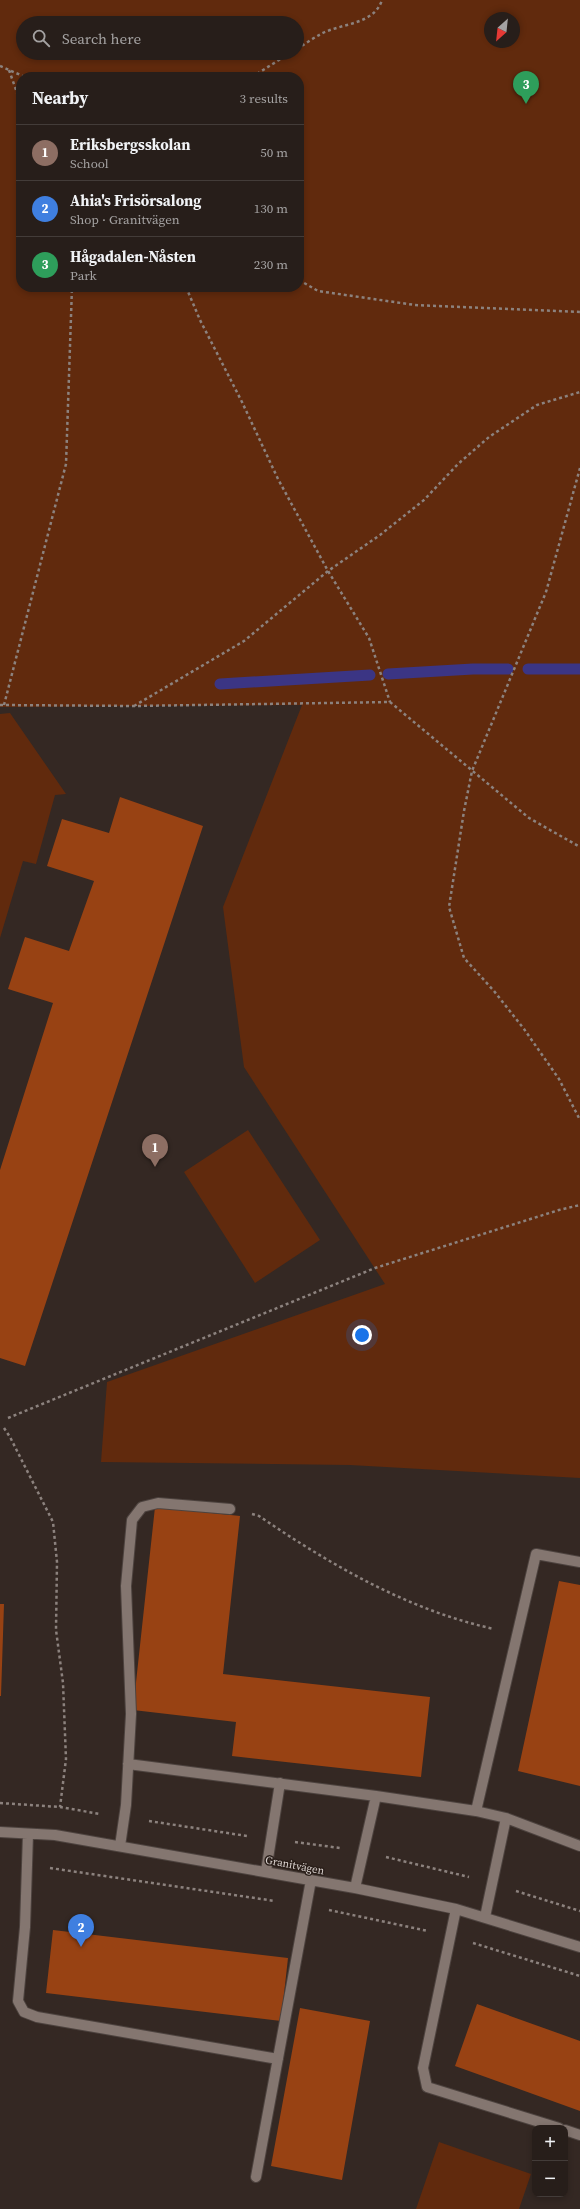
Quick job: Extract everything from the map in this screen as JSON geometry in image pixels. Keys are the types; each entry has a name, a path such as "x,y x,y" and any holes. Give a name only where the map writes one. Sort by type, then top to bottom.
{"street":[{"path":"120,1846 126,1805 131,1714 126,1586 132,1520 142,1507 158,1503 230,1509"},
{"path":"476,1812 536,1554 580,1562"},
{"path":"128,1764 376,1796 476,1812 506,1818 580,1846"},
{"path":"266,1871 280,1783"},
{"path":"355,1888 376,1796"},
{"path":"485,1917 506,1818"},
{"name":"Granitvägen","path":"0,1832 55,1835 266,1871 355,1888 456,1909 580,1947"},
{"path":"28,1834 25,1926 18,2001 24,2012 37,2017 278,2059"},
{"path":"256,2177 310,1880"},
{"path":"456,1909 423,2068 427,2087 549,2125"},
{"path":"568,2131 580,2134"}],"path":[{"path":"304,45 322,33 368,18 380,8 382,0"},
{"path":"260,72 279,60"},
{"path":"0,66 16,73"},
{"path":"9,70 16,90"},
{"path":"304,283 318,290 415,305 580,312"},
{"path":"4,704 66,464 72,292"},
{"path":"188,292 200,320 242,402 278,479 328,570 369,638 390,702 529,818 580,847"},
{"path":"134,706 244,641 328,570 380,535 424,500 458,464 489,437 537,405 580,392"},
{"path":"580,468 546,592 472,771 464,810 449,907 464,958 494,991 524,1029 559,1079 580,1120"},
{"path":"0,705 134,706 390,702"},
{"path":"8,1418 375,1268 418,1253 580,1205"},
{"path":"4,1428 53,1522 57,1562 56,1630 64,1683 66,1759 55,1835"},
{"path":"230,1509 259,1516 336,1566 438,1614 474,1625 518,1634"}],"shaded area":[{"path":"0,0 580,0 580,1478 350,1465 101,1462 107,1382 385,1284 244,1067 223,907 302,705 0,707"},
{"path":"10,713 66,794 55,795 36,864 23,861 0,938 0,714"},
{"path":"248,1130 320,1240 255,1283 184,1172"},
{"path":"439,2142 531,2174 519,2209 416,2209"}],"building":[{"path":"120,797 203,826 25,1366 0,1358 0,1170 53,1003 8,989 25,937 69,951 94,881 47,866 62,819 109,833"},
{"path":"155,1507 240,1516 223,1674 430,1697 421,1777 232,1756 236,1722 133,1710"},
{"path":"559,1581 580,1585 580,1786 518,1771"},
{"path":"0,1604 4,1604 1,1696 0,1696"},
{"path":"53,1930 288,1958 281,2021 46,1993"},
{"path":"477,2004 580,2041 580,2111 455,2066"},
{"path":"300,2008 370,2021 342,2180 271,2166"}],"waterway":[{"path":"388,674 473,669 508,669"},
{"path":"528,669 580,669"},
{"path":"220,684 370,675"}],"place":[{"name":"Hågadalen-Nåsten","path":"526,104"},
{"name":"Eriksbergsskolan","path":"155,1167"},
{"name":"Ahia's Frisörsalong","path":"81,1947"}]}
